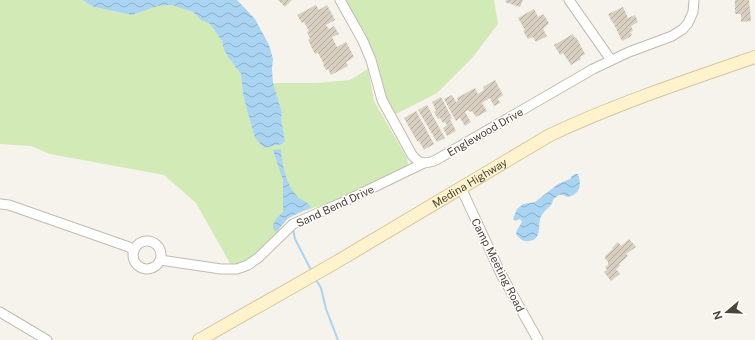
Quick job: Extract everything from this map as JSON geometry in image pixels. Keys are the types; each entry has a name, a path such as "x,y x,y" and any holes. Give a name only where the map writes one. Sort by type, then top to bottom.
{"main road":[{"name":"Medina Highway","path":"199,340 333,264 550,136 585,119 643,95 755,57"}],"street":[{"path":"340,0 371,60 382,100 412,155 417,161 424,163"},
{"path":"569,0 611,60"},
{"name":"Englewood Drive","path":"424,163 429,163 436,160 593,69 611,60 672,36 688,23 693,12 694,0"},
{"name":"Sand Bend Drive","path":"160,260 203,267 237,269 253,262 293,224 335,206 424,163"},
{"name":"Camp Meeting Road","path":"461,188 501,274 538,340"},
{"path":"0,204 9,205 65,224 129,247 134,251"},
{"path":"142,241 151,241 159,246 161,255 160,260 158,264 150,268 141,267 135,261 134,251 138,244 142,241"},
{"path":"0,312 47,340"}],"green space":[{"path":"0,0 82,0 94,7 132,15 158,6 171,5 193,12 201,20 210,24 220,38 225,48 225,53 241,74 243,94 255,137 264,148 282,144 285,141 281,118 282,112 273,83 316,83 350,80 368,69 374,101 407,158 408,164 406,168 337,201 303,211 288,218 278,231 248,261 231,265 196,203 164,175 50,154 31,146 0,144"},
{"path":"345,0 494,0 498,24 472,58 437,93 394,115 380,88 377,64 372,50"}],"water":[{"path":"82,0 237,0 255,19 269,45 273,59 273,83 282,112 281,118 285,141 282,144 264,148 255,138 243,94 241,74 228,57 224,50 222,41 210,24 201,20 193,12 171,5 158,6 132,15 94,7"},
{"path":"281,149 282,162 291,188 299,198 308,203 311,208 288,218 276,232 273,229 274,223 283,212 283,180 273,150"},
{"path":"575,174 578,174 580,182 577,192 567,197 559,195 553,200 540,218 538,234 534,240 523,241 520,239 516,234 522,222 520,219 515,221 513,219 517,209 523,204 535,202 558,184 570,179"}],"building":[{"path":"278,0 292,0 285,7"},
{"path":"506,0 523,0 520,7 505,2"},
{"path":"735,0 749,0 751,21 741,22 741,14 735,14"},
{"path":"316,5 319,10 327,5 335,20 326,25 329,29 334,26 339,34 332,37 337,47 346,42 354,57 346,62 348,66 331,75 328,69 326,70 323,65 324,64 318,53 315,54 308,40 310,39 307,32 309,31 304,22 302,23 297,15"},
{"path":"623,7 628,18 635,15 638,22 631,26 633,31 630,32 632,35 622,41 608,14"},
{"path":"534,9 538,17 543,14 549,23 543,29 547,36 536,42 533,37 528,39 518,18"},
{"path":"573,34 585,54 580,57 581,59 571,65 563,53 560,55 554,45"},
{"path":"495,80 503,95 498,99 500,103 494,106 490,98 482,103 487,111 476,117 472,111 470,112 468,110 465,112 471,122 465,126 460,118 456,121 444,99 452,95 456,102 458,101 457,98 475,88 478,94 484,90 483,87"},
{"path":"441,97 452,118 450,119 456,131 447,136 443,128 447,125 445,122 443,123 440,118 438,119 434,112 436,111 432,102"},
{"path":"427,105 445,138 437,142 418,110"},
{"path":"416,111 434,144 424,150 404,118"},
{"path":"629,239 636,247 626,254 628,256 616,269 620,274 611,281 604,272 607,270 605,267 608,265 605,256 618,242 621,246"}],"waterway":[{"path":"293,229 295,239 311,270"},
{"path":"315,278 321,288 326,309 338,340"}]}
